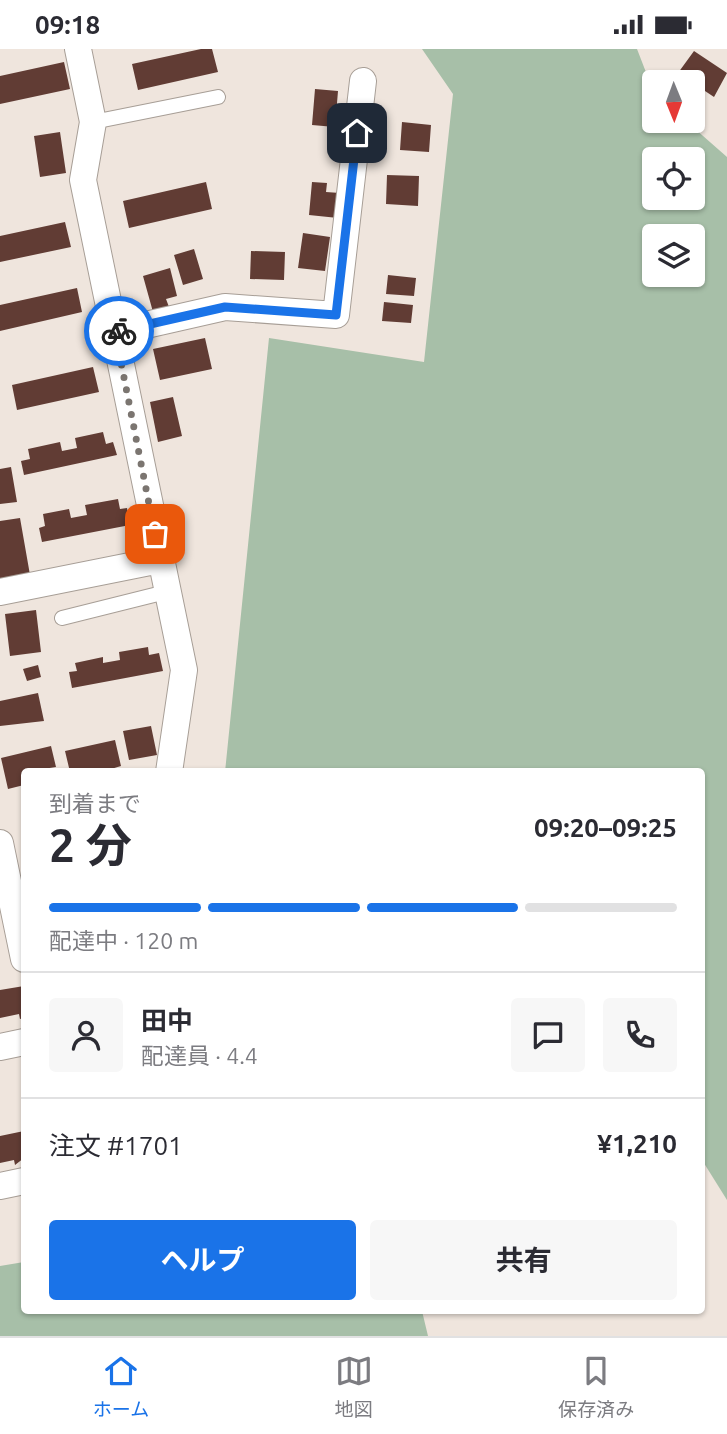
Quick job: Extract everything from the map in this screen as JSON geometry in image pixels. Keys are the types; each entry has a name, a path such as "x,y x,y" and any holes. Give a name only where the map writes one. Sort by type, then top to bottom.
{"street":[{"path":"80,50 93,122 83,180 184,670 170,768"},
{"path":"115,332 225,307 336,315 363,82"},
{"path":"0,592 160,559"},
{"path":"0,843 21,945"},
{"path":"0,1047 21,1043"},
{"path":"0,1186 21,1182"}],"lane":[{"path":"93,122 218,97"},
{"path":"62,618 166,593"}],"green space":[{"path":"422,49 637,49 645,70 642,70 642,133 700,133 727,157 727,1200 705,1165 705,768 225,768 269,338 424,362 453,94"},
{"path":"21,1262 21,1314 423,1314 428,1336 0,1336 0,1266"}],"building":[{"path":"212,49 218,72 138,90 132,64"},
{"path":"694,51 727,73 714,97 705,91 705,70 680,70"},
{"path":"64,62 70,89 0,104 0,76"},
{"path":"315,89 338,91 335,127 312,125"},
{"path":"402,122 431,125 429,152 400,150"},
{"path":"60,132 66,173 40,177 34,136"},
{"path":"387,175 419,176 418,206 386,204"},
{"path":"206,182 212,209 129,228 123,201"},
{"path":"312,182 327,183 326,192 340,193 338,218 309,215"},
{"path":"65,222 71,247 0,262 0,236"},
{"path":"303,233 330,237 325,271 298,268"},
{"path":"194,249 203,279 183,285 174,255"},
{"path":"251,251 285,252 284,280 250,279"},
{"path":"170,268 177,296 166,299 169,307 153,312 143,276"},
{"path":"388,275 416,278 414,296 386,294"},
{"path":"77,288 82,312 0,331 0,305"},
{"path":"384,302 413,305 411,323 382,321"},
{"path":"205,338 212,369 160,380 153,349"},
{"path":"93,367 99,392 17,410 12,385"},
{"path":"173,397 182,436 158,442 150,402"},
{"path":"103,432 106,444 113,442 117,455 24,475 21,461 30,459 28,449 60,442 62,451 77,448 75,438"},
{"path":"11,467 17,502 0,504 0,469"},
{"path":"118,499 120,509 127,508 130,525 42,542 39,528 45,526 43,514 69,509 71,518 87,515 85,505"},
{"path":"20,518 30,575 0,580 0,521"},
{"path":"36,610 41,652 10,656 5,614"},
{"path":"148,647 149,655 159,653 163,671 72,688 69,672 77,671 75,663 103,657 103,663 120,660 119,652"},
{"path":"38,665 41,677 27,681 23,669"},
{"path":"38,693 44,721 0,726 0,701"},
{"path":"151,726 157,755 129,760 123,731"},
{"path":"115,740 121,766 69,768 65,751"},
{"path":"51,746 56,767 21,768 21,786 8,789 1,758"},
{"path":"21,986 21,1019 19,1014 0,1018 0,990"},
{"path":"21,1132 21,1160 15,1165 14,1160 0,1163 0,1136"}],"way so far":[{"path":"119,331 115,332 155,534"}],"route":[{"path":"119,331 225,307 336,315 357,133"}]}
